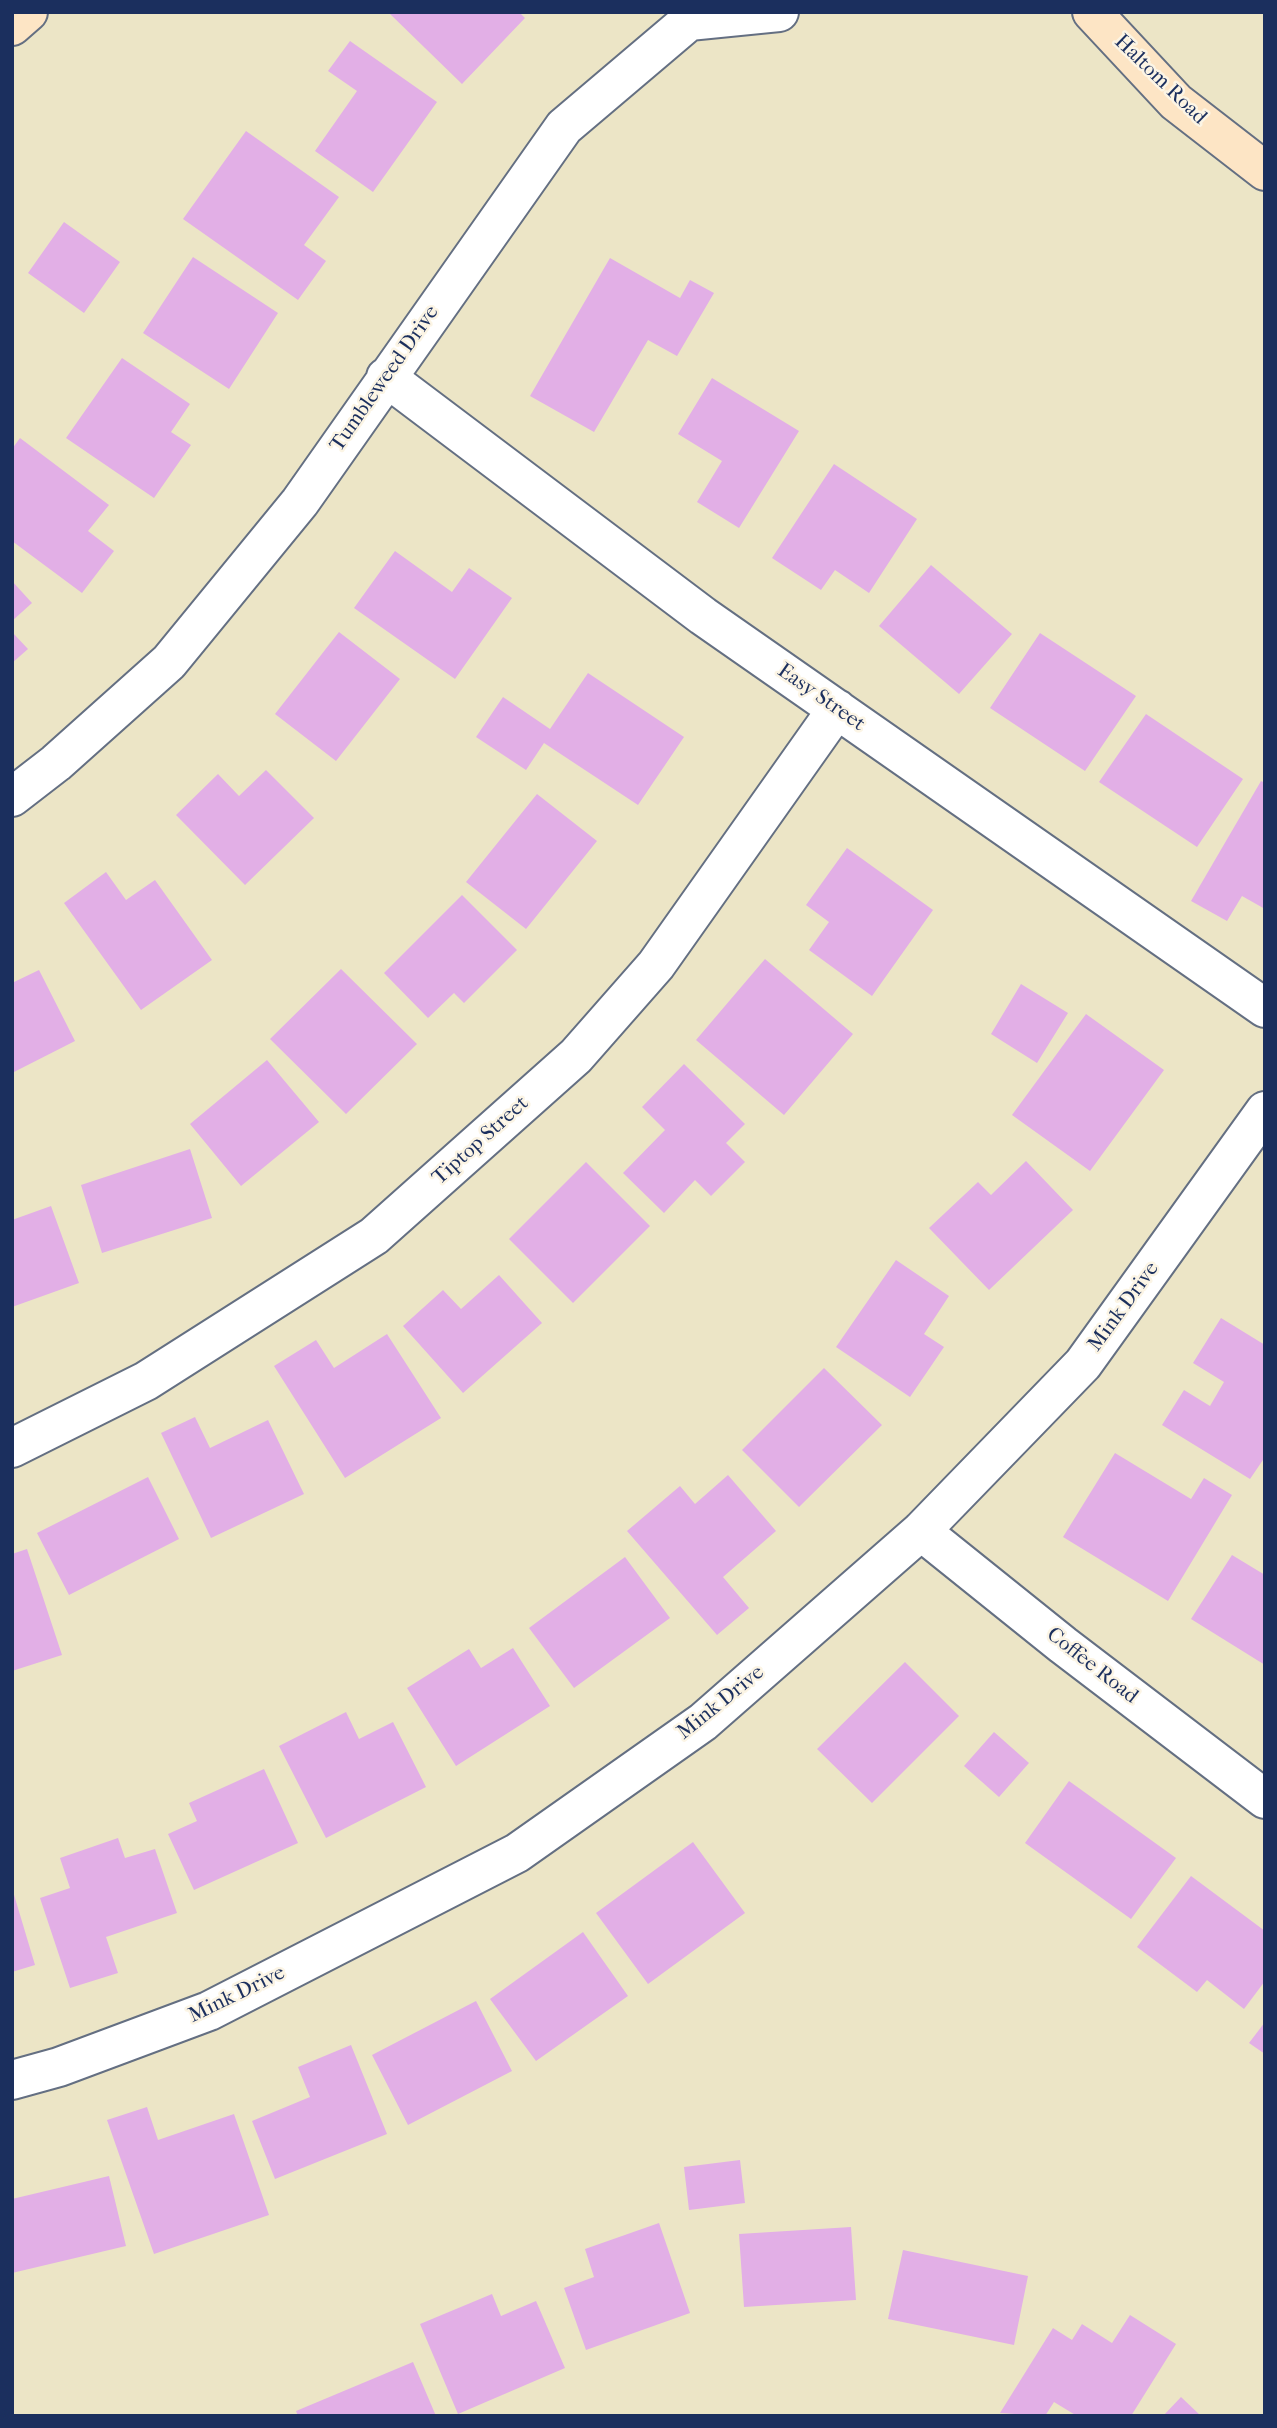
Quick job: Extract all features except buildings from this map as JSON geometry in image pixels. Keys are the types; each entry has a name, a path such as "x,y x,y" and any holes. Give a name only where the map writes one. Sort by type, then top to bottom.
{"main road":[{"path":"12,26 28,12"},
{"name":"Haltom Road","path":"1092,12 1176,102 1265,171"}],"street":[{"name":"Tumbleweed Drive","path":"12,797 56,763 169,662 300,502 564,127 689,21 779,12"},
{"name":"Easy Street","path":"386,377 703,616 1265,1008"},
{"name":"Tiptop Street","path":"12,1448 146,1381 374,1236 576,1056 656,965 837,709"},
{"name":"Mink Drive","path":"12,2080 59,2067 209,2011 517,1853 703,1722 921,1531 1083,1364 1265,1111"},
{"name":"Coffee Road","path":"921,1531 1063,1645 1265,1799"}]}
